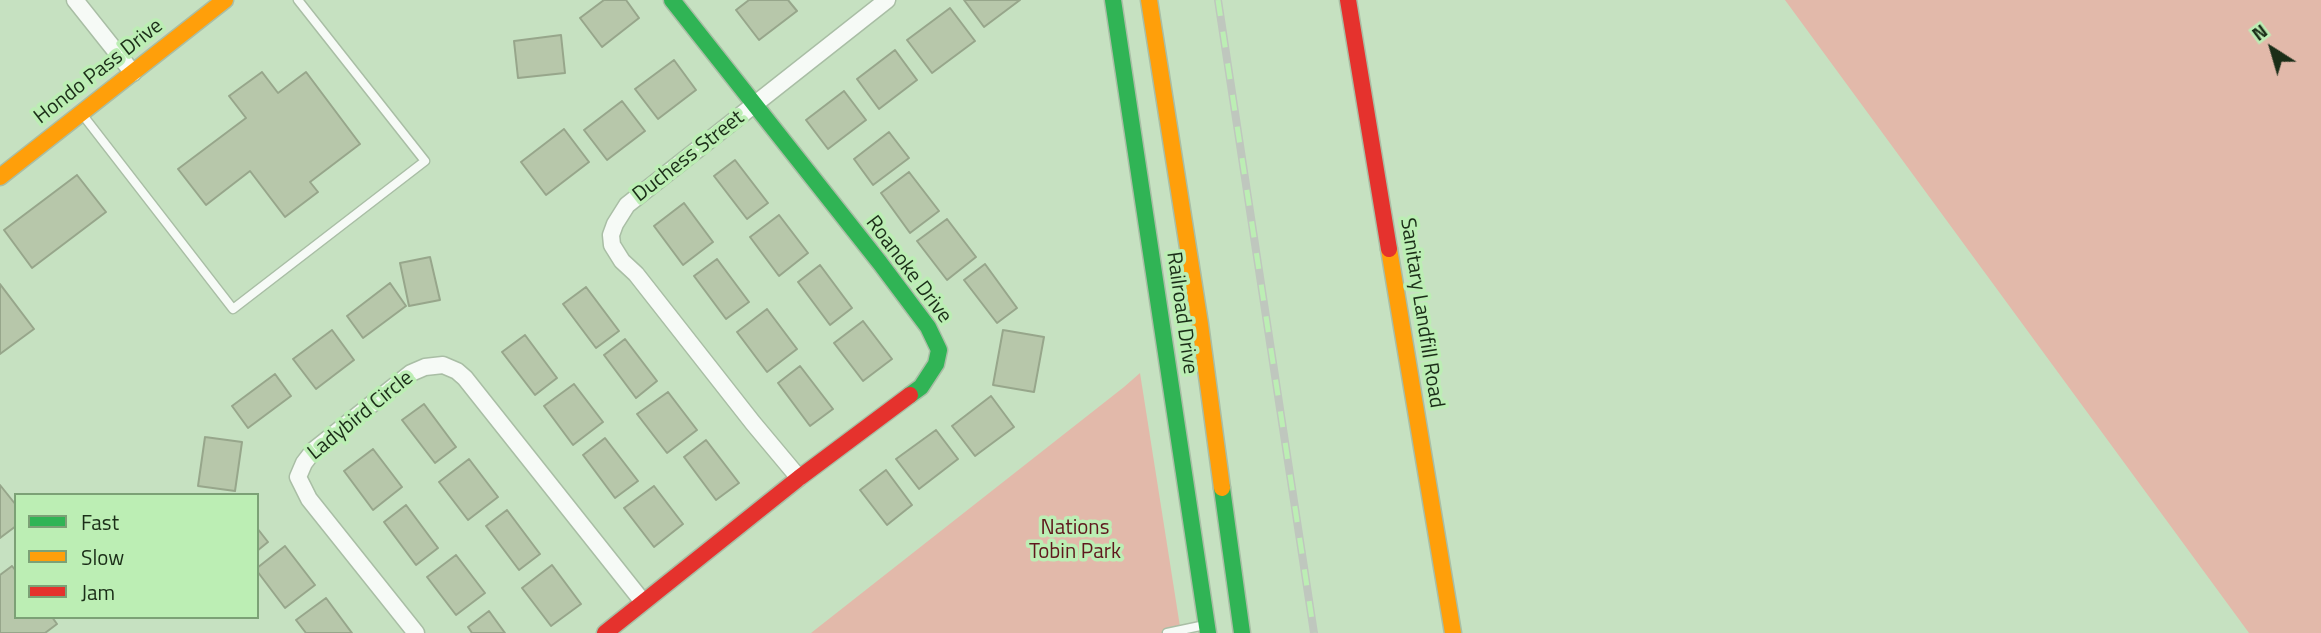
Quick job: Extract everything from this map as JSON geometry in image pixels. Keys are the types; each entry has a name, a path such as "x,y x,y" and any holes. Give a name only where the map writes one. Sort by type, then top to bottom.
{"main road":[{"name":"Hondo Pass Drive","path":"0,177 225,0"},
{"name":"Roanoke Drive","path":"604,633 799,478 921,387 936,364 939,350 928,327 672,0"},
{"name":"Railroad Drive","path":"1113,0 1223,625"},
{"name":"Railroad Drive","path":"1149,0 1200,324 1223,625"},
{"name":"Sanitary Landfill Road","path":"1348,0 1453,633"}],"street":[{"path":"75,0 132,73"},
{"name":"Duchess Street","path":"799,478 636,274 622,261 612,245 611,234 627,205 887,0"},
{"name":"Ladybird Circle","path":"416,633 309,499 298,477 314,450 411,373 425,367 443,365 465,378 643,602"}],"lane":[{"path":"82,113 233,309 425,160 298,0"},
{"path":"1167,633 1223,625"}],"green space":[{"path":"1785,0 2321,0 2321,633 2249,633"},
{"name":"Nations Tobin Park","path":"1140,373 1181,633 811,633 1124,387"}],"building":[{"path":"604,0 626,0 639,18 602,47 580,18"},
{"path":"749,0 788,0 797,11 759,40 736,10"},
{"path":"964,0 1020,0 984,27"},
{"path":"950,8 975,41 932,73 907,40"},
{"path":"561,35 565,73 518,78 514,41"},
{"path":"895,50 917,80 879,109 857,79"},
{"path":"674,60 696,90 658,119 635,89"},
{"path":"262,72 278,93 306,72 360,144 310,182 318,192 285,217 250,171 206,205 178,169 246,118 229,96"},
{"path":"844,91 866,120 828,149 806,120"},
{"path":"622,101 645,131 607,160 584,130"},
{"path":"564,129 589,162 546,195 521,162"},
{"path":"889,132 909,158 873,185 854,159"},
{"path":"735,160 768,203 747,219 714,176"},
{"path":"909,172 939,211 910,233 881,193"},
{"path":"77,175 106,212 32,268 4,230"},
{"path":"684,203 713,242 683,265 654,226"},
{"path":"779,215 808,253 779,276 750,237"},
{"path":"947,219 976,257 947,280 917,241"},
{"path":"430,257 440,300 409,306 400,263"},
{"path":"717,259 749,302 726,319 694,276"},
{"path":"985,264 1017,308 997,323 964,280"},
{"path":"820,265 852,308 830,325 798,282"},
{"path":"390,283 406,306 363,338 347,316"},
{"path":"0,284 34,329 0,354"},
{"path":"586,287 619,331 596,348 563,304"},
{"path":"767,309 797,349 767,372 737,332"},
{"path":"863,321 892,359 863,381 834,343"},
{"path":"332,330 354,360 316,389 293,359"},
{"path":"1003,330 1044,337 1034,392 993,385"},
{"path":"525,335 557,378 535,395 502,352"},
{"path":"625,339 657,381 636,398 604,355"},
{"path":"800,366 833,409 810,426 778,383"},
{"path":"275,374 291,396 248,428 232,406"},
{"path":"574,384 603,422 573,445 544,406"},
{"path":"668,392 697,430 667,453 637,414"},
{"path":"991,396 1014,427 975,456 952,426"},
{"path":"424,404 456,447 435,463 402,420"},
{"path":"936,430 958,459 919,489 896,459"},
{"path":"205,437 242,442 235,491 198,486"},
{"path":"605,438 638,481 615,498 583,455"},
{"path":"706,440 739,483 716,500 684,457"},
{"path":"373,449 402,487 373,510 344,471"},
{"path":"469,459 498,497 468,520 439,482"},
{"path":"886,470 912,505 887,525 860,490"},
{"path":"0,485 14,502 14,528 0,538"},
{"path":"654,486 683,524 654,547 624,508"},
{"path":"406,505 438,548 416,565 384,522"},
{"path":"507,510 540,554 519,570 486,526"},
{"path":"259,531 268,542 259,549"},
{"path":"285,546 315,585 285,608 259,574 259,566"},
{"path":"456,555 485,593 456,615 427,577"},
{"path":"552,565 581,604 551,626 522,588"},
{"path":"12,566 14,568 14,619 53,619 57,624 45,633 0,633 0,575"},
{"path":"326,598 352,633 306,633 296,620"},
{"path":"489,611 505,633 472,633 468,627"}],"railway":[{"path":"1218,0 1314,633"}],"traffic: fast":[{"path":"672,0 928,327 939,350 936,364 921,387 910,395"},
{"path":"1113,0 1208,633"},
{"path":"1222,488 1242,633"}],"traffic: slow":[{"path":"0,177 225,0"},
{"path":"1149,0 1200,324 1222,488"},
{"path":"1389,249 1453,633"}],"traffic: jam":[{"path":"1348,0 1389,249"},
{"path":"605,633 799,478 910,395"}]}
